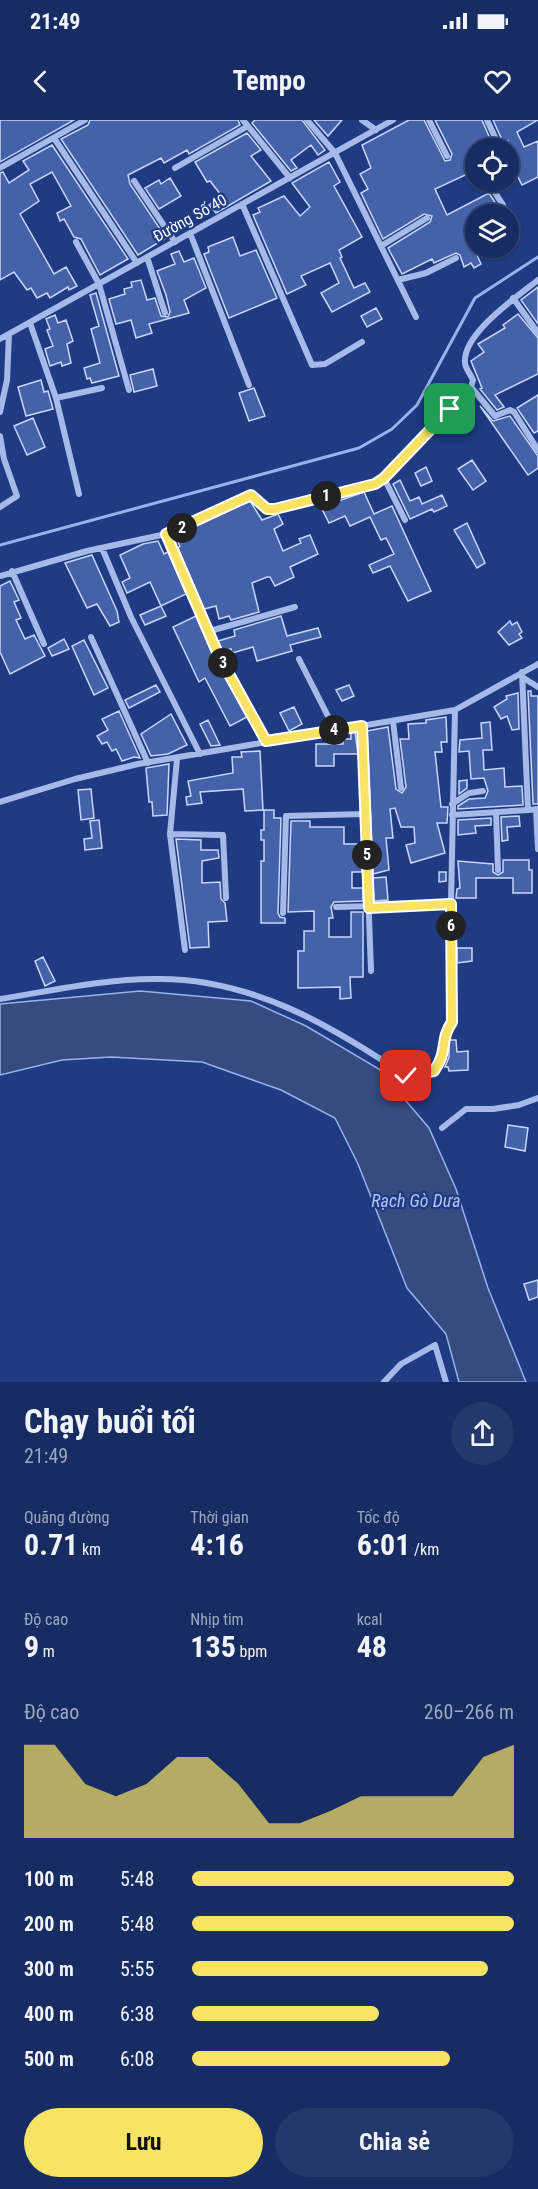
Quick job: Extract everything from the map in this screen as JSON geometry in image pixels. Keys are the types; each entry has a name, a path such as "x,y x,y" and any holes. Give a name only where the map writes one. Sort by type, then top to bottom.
{"street":[{"path":"0,168 85,120"},
{"path":"307,120 335,153 416,317"},
{"path":"362,120 376,130"},
{"name":"Đường Số 40","path":"0,339 393,120"},
{"path":"429,120 447,156"},
{"path":"487,120 495,138"},
{"path":"175,168 245,123 290,178"},
{"path":"54,138 137,263"},
{"path":"134,181 175,242"},
{"path":"242,204 312,365 325,364 362,342"},
{"path":"381,246 426,218"},
{"path":"190,233 249,385"},
{"path":"76,242 99,284 129,390"},
{"path":"147,257 165,313"},
{"path":"398,280 426,273 456,258"},
{"path":"0,576 102,548 166,534 251,495 267,509 275,509 360,489 384,478 471,387 473,380 465,363 468,348 480,331 513,298 538,280"},
{"path":"513,298 538,333"},
{"path":"30,323 56,398 79,494"},
{"path":"0,412 7,380 9,334"},
{"path":"471,387 495,416 510,410 514,412 538,450"},
{"path":"56,398 102,388"},
{"path":"0,436 4,459 17,496 0,507"},
{"path":"384,478 405,520"},
{"path":"166,534 219,656 266,741"},
{"path":"102,548 131,617 200,754"},
{"path":"12,571 44,644"},
{"path":"210,631 295,607"},
{"path":"91,637 148,763"},
{"path":"299,659 335,730"},
{"path":"0,802 75,779 148,763 455,710 522,675 538,664"},
{"path":"522,675 538,687"},
{"path":"522,675 528,810"},
{"path":"0,999 153,978 181,979 254,994 313,1018 406,1076 434,1071 444,1056 444,1033 452,1022 451,904 455,710"},
{"path":"393,721 401,788"},
{"path":"362,726 371,971"},
{"path":"177,759 170,834 185,950"},
{"path":"452,804 469,793 483,791"},
{"path":"452,814 537,809 538,849"},
{"path":"496,812 498,870"},
{"path":"283,913 286,816 365,813"},
{"path":"170,834 223,835 226,898"},
{"path":"336,907 369,908 451,904"},
{"path":"442,1128 466,1109 493,1109 519,1105 538,1098"},
{"path":"384,1382 401,1364 435,1345 446,1382"}],"water":[{"name":"Rạch Gò Dưa","path":"140,991 251,1001 306,1026 379,1069 429,1128 456,1189 488,1288 526,1382 459,1382 446,1334 407,1288 358,1164 335,1118 281,1090 202,1062 111,1057 62,1060 0,1075 0,1004"}],"building":[{"path":"0,120 74,120 0,162"},
{"path":"90,120 238,120 240,125 189,154 187,150 164,163 161,158 128,175 130,184 166,238 138,255 61,139 88,125"},
{"path":"255,120 302,120 325,150 318,155 311,145 291,160 297,168 291,171 252,123"},
{"path":"314,120 342,120 328,136"},
{"path":"409,120 424,120 445,161 450,160 452,154 435,120 482,120 490,138 465,138 465,175 435,189 447,215 465,206 465,258 478,258 481,264 474,268 471,263 464,267 460,255 456,253 434,263 432,259 402,274 388,248 430,222 432,216 424,214 383,239 361,193 368,189 360,174 371,168 362,145"},
{"path":"493,120 538,120 517,132 524,147 538,141 538,177 522,185 519,179 519,138 501,138"},
{"path":"247,133 261,150 251,156 271,181 216,213 209,205 221,195 210,181 207,182 195,162"},
{"path":"52,145 128,259 100,275 81,239 74,237 64,219 60,221 57,213 71,206 52,172 30,184 39,201 20,214 54,274 66,267 77,286 69,290 68,287 50,298 47,293 37,298 31,288 27,290 14,272 0,280 0,173 3,172 9,183 29,170 23,161"},
{"path":"329,162 340,182 334,186 362,237 339,250 342,257 340,258 354,288 365,283 370,292 332,312 321,293 339,283 330,263 301,276 306,285 287,294 253,215 260,212 258,208 284,196 300,216 310,207 292,183"},
{"path":"170,178 181,196 159,209 145,188 159,180 161,184"},
{"path":"489,193 496,204 468,204"},
{"path":"233,237 240,256 256,250 277,298 229,318 204,254 209,252 208,247"},
{"path":"179,251 184,262 194,258 206,288 184,300 189,313 149,324 152,333 136,338 131,320 116,324 109,299 125,294 124,289 132,287 131,282 141,280 147,300 155,298 161,316 168,317 170,312 166,295 157,271 175,264 171,254"},
{"path":"538,287 538,324 521,300"},
{"path":"96,293 119,376 92,383 90,378 87,379 84,368 100,363 91,329 99,326 90,295"},
{"path":"376,308 382,319 367,327 361,316"},
{"path":"518,314 538,338 538,374 495,395 504,407 497,410 480,389 482,388 471,361 484,352 478,344 505,328 503,325"},
{"path":"55,315 58,323 66,320 73,341 67,344 71,363 62,366 61,362 50,366 45,349 53,346 46,319"},
{"path":"153,369 157,386 134,392 130,375"},
{"path":"41,380 44,392 48,391 53,409 26,416 18,387"},
{"path":"254,388 265,416 249,421 239,393"},
{"path":"538,395 538,431 534,433 517,408"},
{"path":"480,406 493,421 510,416 538,456 538,468 528,475"},
{"path":"33,418 45,447 27,455 14,426"},
{"path":"472,460 486,481 473,490 458,469"},
{"path":"426,467 432,481 421,486 415,473"},
{"path":"400,480 410,501 419,497 422,504 442,495 447,506 434,512 432,509 410,519 393,484"},
{"path":"364,492 374,514 392,506 431,591 408,601 390,566 373,573 369,565 394,554 386,538 381,540 370,517 350,526 345,516 329,523 321,507"},
{"path":"250,501 262,520 278,514 283,524 274,529 283,551 301,543 299,539 310,535 318,554 290,567 294,577 275,586 270,577 252,583 259,612 231,620 229,616 219,619 216,606 204,609 175,536"},
{"path":"467,523 485,563 477,568 454,530"},
{"path":"158,541 164,554 168,552 186,594 161,606 150,582 127,593 122,582 130,578 120,555 143,544"},
{"path":"92,555 117,611 119,622 110,626 97,604 87,608 65,563"},
{"path":"10,581 19,600 14,602 21,618 16,620 25,639 34,635 45,656 10,674 0,652 0,586"},
{"path":"161,606 166,616 145,625 140,615"},
{"path":"196,616 222,677 224,676 247,717 230,726 205,678 199,682 173,627"},
{"path":"281,616 287,636 318,628 321,637 290,645 292,651 257,661 253,647 232,653 231,649 223,651 218,641 235,636 234,630"},
{"path":"510,621 512,625 517,622 522,638 509,645 498,632"},
{"path":"64,639 69,649 52,656 48,648"},
{"path":"84,640 108,688 94,695 72,646"},
{"path":"156,685 160,692 129,708 125,700"},
{"path":"349,685 354,696 342,701 336,690"},
{"path":"528,691 531,691 531,696 538,696 538,804 533,804"},
{"path":"518,693 519,729 512,730 507,716 501,719 494,707 507,699 506,696"},
{"path":"294,707 302,724 289,731 280,713"},
{"path":"119,711 140,758 134,757 122,761 116,749 112,751 107,742 102,744 97,736 108,730 102,719"},
{"path":"171,714 187,745 168,754 151,756 141,734"},
{"path":"446,717 447,742 441,742 442,752 435,752 441,807 448,807 447,823 437,823 445,853 411,863 406,845 415,843 414,827 401,827 395,808 390,809 393,838 386,838 389,870 373,874 367,731 388,727 396,789 402,793 406,787 400,739 409,739 408,724 426,723 426,720"},
{"path":"208,720 220,745 211,746 200,724"},
{"path":"490,722 492,750 483,750 484,770 504,768 505,787 522,786 523,805 458,809 458,806 469,799 485,798 488,791 484,778 471,779 469,751 459,752 460,740 482,738 481,723"},
{"path":"355,732 358,754 334,754 334,766 316,766 316,744 343,744 343,739 351,739 351,733"},
{"path":"260,751 263,810 245,811 243,789 200,792 202,803 187,805 186,797 191,796 188,781 233,773 232,757 242,757 241,752"},
{"path":"169,764 167,815 153,816 152,802 149,802 146,768"},
{"path":"467,780 467,788 459,794 459,781"},
{"path":"91,789 94,818 81,820 78,790"},
{"path":"264,810 274,810 274,818 281,818 278,913 280,917 285,918 285,923 261,923 261,861 264,861 264,840 261,840 261,830 264,830"},
{"path":"519,816 520,826 507,827 508,840 502,841 501,817"},
{"path":"491,818 491,825 475,826 476,833 458,835 458,820"},
{"path":"99,820 102,848 85,850 84,839 92,838 90,821"},
{"path":"291,821 310,821 310,827 344,827 344,844 361,844 362,872 352,872 352,888 363,888 363,901 334,902 331,907 333,918 329,918 329,937 351,937 351,912 363,912 363,977 350,977 351,998 340,999 340,987 298,988 298,951 304,951 304,931 314,931 314,911 288,912"},
{"path":"176,839 201,840 201,850 218,850 219,858 202,861 202,883 220,882 221,899 225,903 227,921 208,922 209,947 190,948"},
{"path":"503,860 529,860 529,870 532,870 532,893 513,893 513,878 476,878 476,898 456,898 457,889 460,888 458,861 493,864 493,872 498,875 503,872"},
{"path":"439,872 446,872 446,881 439,882"},
{"path":"386,877 388,900 374,901 373,878"},
{"path":"457,948 472,948 472,961 457,963"},
{"path":"43,957 55,981 45,986 35,961"},
{"path":"449,1040 456,1040 457,1052 468,1051 468,1070 449,1071 448,1067 445,1067 449,1057"},
{"path":"508,1125 528,1128 525,1151 505,1147"},
{"path":"538,1280 538,1297 529,1300 524,1284"}],"waterway":[{"path":"0,545 359,448 392,429 417,405 475,298 538,257"}],"route":[{"path":"406,1076 434,1071 444,1056 444,1033 452,1022 451,904 369,908 362,726 266,741 219,656 166,534 251,495 267,509 275,509 375,484 384,478 450,409"}]}
